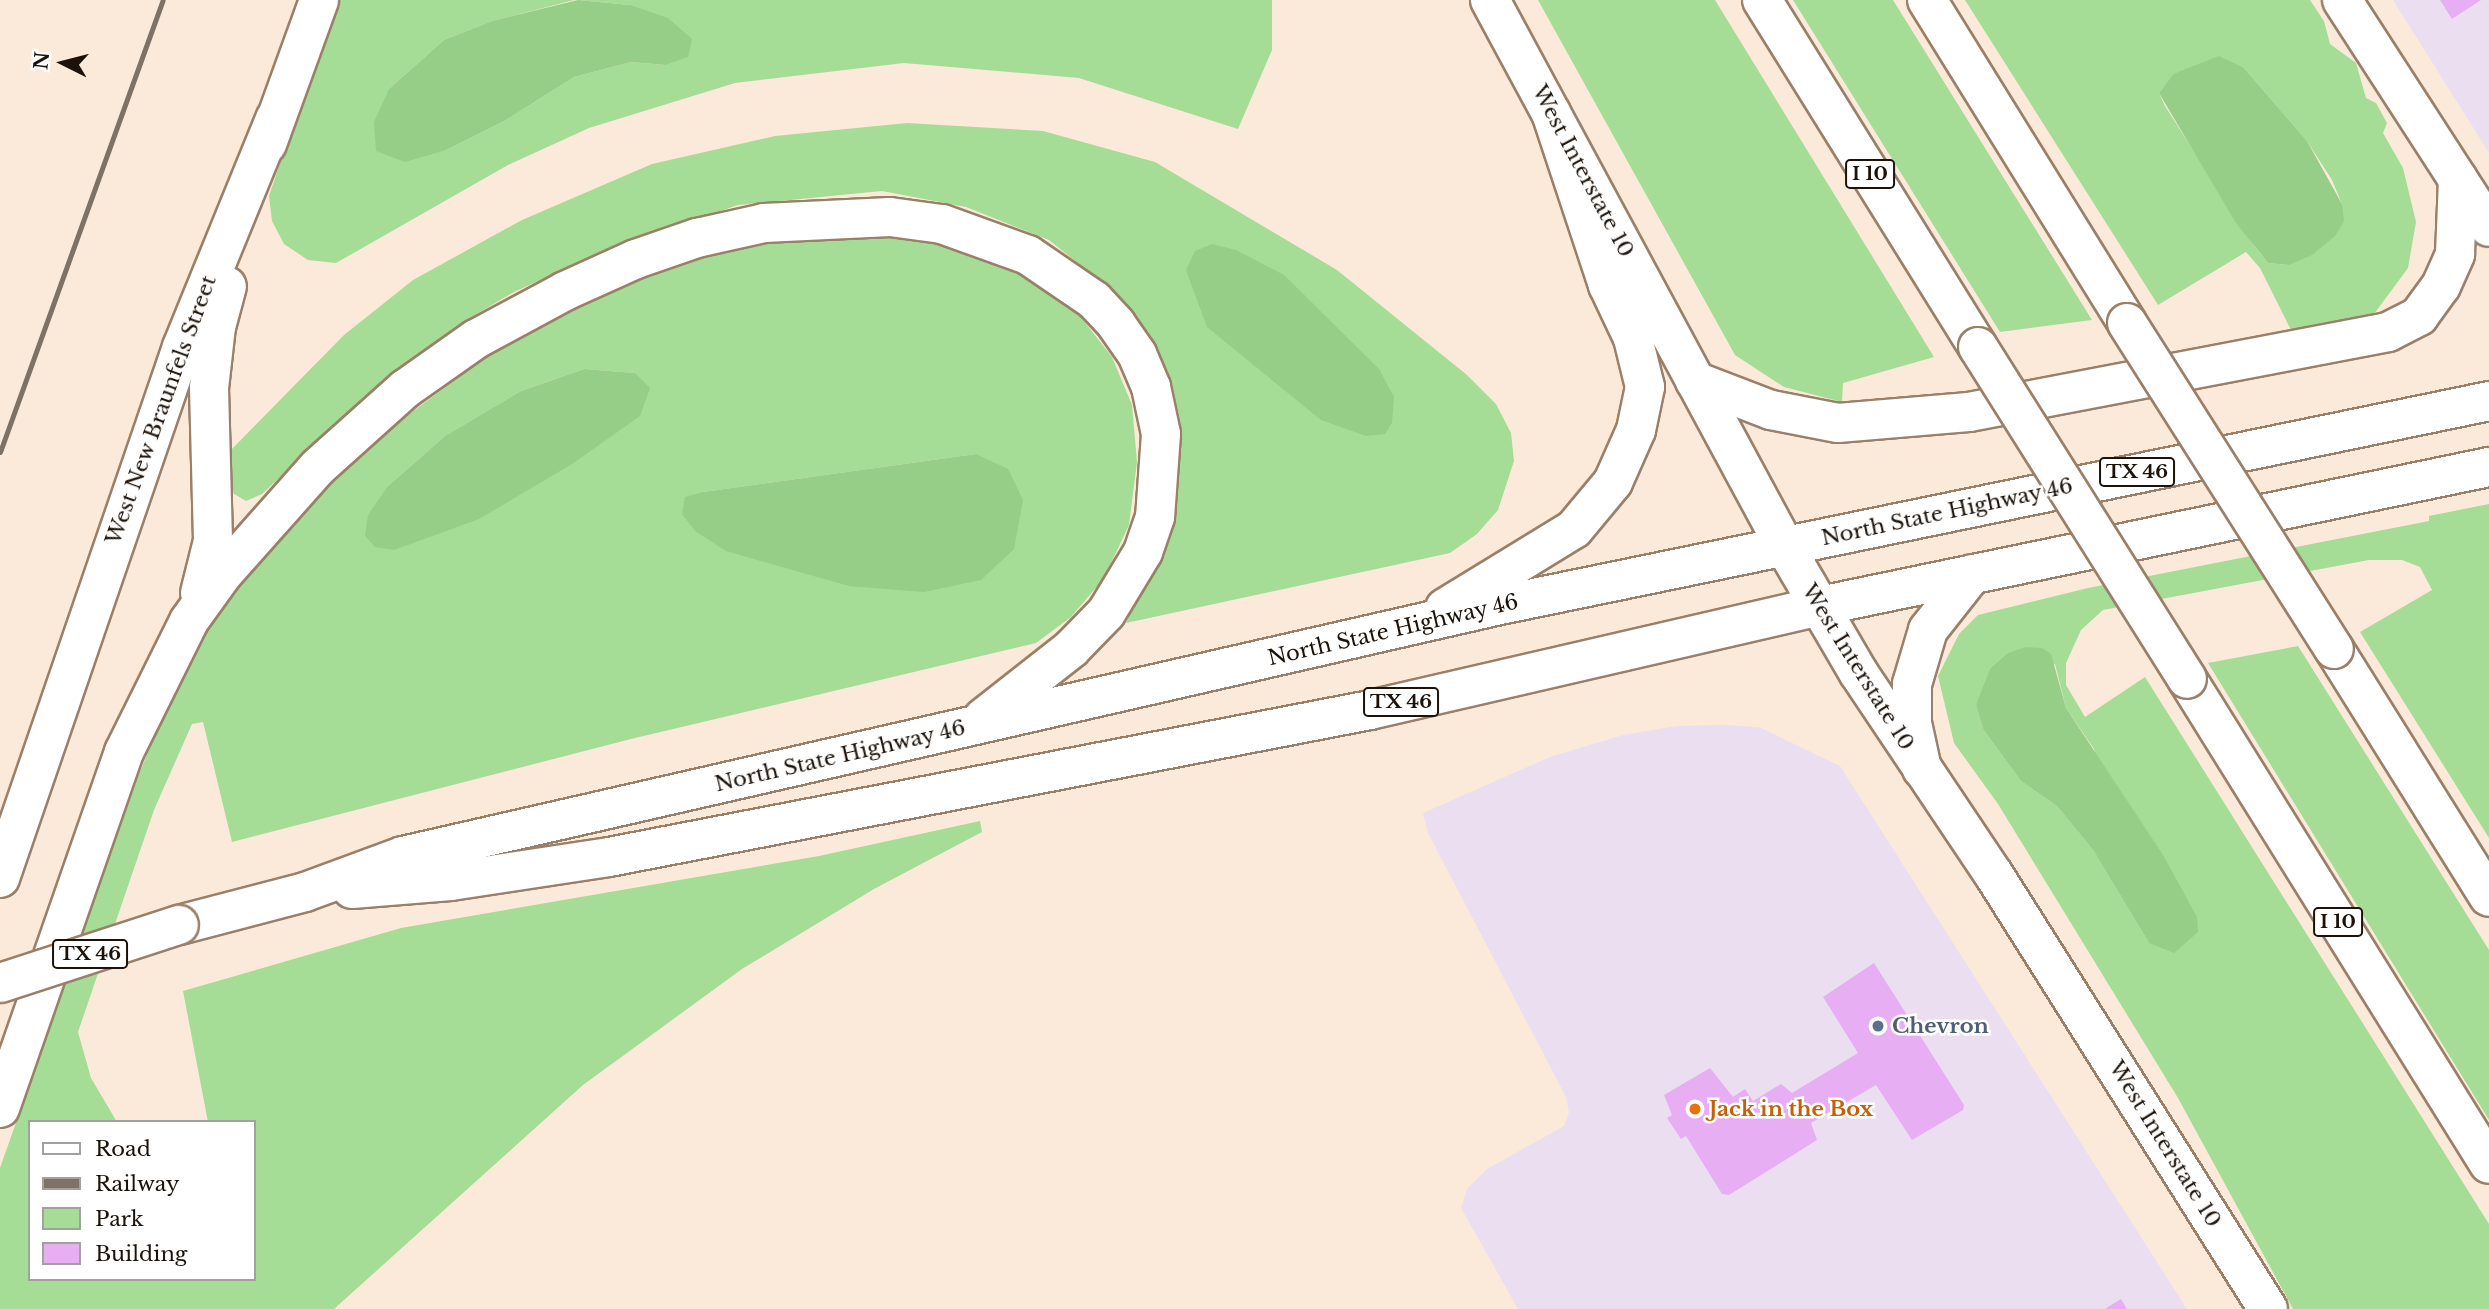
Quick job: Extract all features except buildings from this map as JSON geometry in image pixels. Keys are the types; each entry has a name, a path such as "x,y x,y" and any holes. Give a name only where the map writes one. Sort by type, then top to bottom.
{"main road":[{"name":"West New Braunfels Street","path":"0,878 182,346 275,118 319,0"},
{"name":"West Interstate 10","path":"1490,0 1785,547 1820,606 2268,1309"},
{"name":"I 10","path":"1762,0 2489,1164"},
{"path":"1927,0 2489,897"},
{"path":"2342,0 2489,227"},
{"path":"1422,623 1574,529 1613,482 1636,430 1645,387 1633,338 1608,285 1551,113"},
{"name":"West New Braunfels Street","path":"189,621 214,541 209,388 216,327 275,118"},
{"path":"1695,381 1771,410 1838,423 1969,412 2388,332 2419,316 2441,286 2455,254 2458,178"},
{"path":"0,1108 124,752 189,621 261,526 318,467 405,389 476,339 565,290 697,238 764,223 826,217 903,219 942,224 991,239 1028,256 1094,300 1137,354 1151,387 1161,434 1155,517 1129,579 1071,649 975,725"},
{"name":"North State Highway 46","path":"0,983 179,925 305,892 403,856 1422,623 2489,401"},
{"name":"North State Highway 46","path":"305,892 451,881 609,858 1370,710 1820,606 2489,467"},
{"path":"1922,769 1912,723 1912,684 1928,630 1972,574"}],"shaded area":[{"path":"2393,0 2489,0 2489,153"},
{"path":"1676,726 1759,727 1840,766 2187,1309 1518,1309 1461,1208 1467,1189 1487,1169 1564,1126 1569,1113 1566,1097 1428,833 1423,813 1550,757 1623,735"}],"green space":[{"path":"335,0 574,0 492,21 444,40 389,89 446,150 506,120 574,77 631,62 665,65 630,5 578,0 1272,0 1272,50 1238,129 1079,78 904,63 735,83 589,128 508,165 336,263 308,260 284,244 272,221 269,196"},
{"path":"578,0 630,5 668,18 692,39 688,57 665,65 631,62 574,77 506,120 446,150 405,162 376,151 374,122 389,89 444,40 492,21"},
{"path":"1538,0 1715,0 1934,357 1843,383 1842,402 1784,387 1735,355"},
{"path":"1793,0 1893,0 2092,320 2000,332"},
{"path":"1965,0 2310,0 2324,21 2330,44 2356,63 2366,98 2376,103 2387,123 2383,133 2403,168 2416,222 2408,268 2374,314 2291,330 2260,268 2246,252 2158,305","holes":["2199,66 2244,68 2307,141 2332,180 2342,204 2289,265 2268,263 2254,246 2159,93 2173,74"]},
{"path":"2219,56 2244,68 2307,141 2342,204 2344,221 2335,236 2312,255 2289,265 2268,263 2236,223 2159,93 2173,74"},
{"path":"907,123 1043,131 1155,162 1337,270 1467,375 1496,404 1511,433 1514,461 1498,510 1477,534 1450,553 1126,623 1170,530 1179,466 1178,416 1163,369 1143,329 1119,296 1049,240 966,207 882,191 738,205 611,248 514,292 468,319 391,374 262,494 246,501 234,494 227,482 229,452 344,335 413,280 522,220 652,164 775,136"},
{"path":"855,230 935,240 997,260 1041,281 1076,311 1112,357 1132,405 1137,462 1129,525 1104,578 1071,617 1036,643 631,739 232,842 203,722 192,724 154,810 78,1032 91,1078 116,1120 28,1120 28,1281 256,1281 256,1120 208,1120 183,991 401,928 819,856 980,821 982,832 874,889 742,969 583,1085 334,1309 0,1309 0,1168 139,774 173,692 211,620 252,565 378,437 504,344 661,269 713,252 783,237","holes":["584,369 635,373 388,486 445,436 521,391","976,454 848,586 788,568 703,492"]},
{"path":"1212,244 1236,250 1284,275 1379,369 1394,397 1392,423 1385,434 1366,436 1321,420 1207,327 1186,270 1195,251"},
{"path":"584,369 635,373 650,388 640,416 572,464 479,519 394,550 375,547 365,536 368,515 388,486 445,436 521,391"},
{"path":"976,454 1008,469 1023,500 1014,549 981,580 924,592 848,586 726,551 695,531 682,514 685,497 703,492"},
{"path":"2489,504 2489,838 2360,632 2432,590 2420,567 2402,560 2369,560 2103,610 2081,630 2066,663 2066,685 2085,717 2145,677 2489,1224 2489,1309 2293,1309 2178,1098 1998,804 1954,743 1938,676 1959,634 1978,615 2088,588 2429,521 2429,516","holes":["2055,664 2066,708 2094,749 2149,943 2093,850 2057,806 2021,781 1983,729 1976,705"]},
{"path":"2298,646 2489,950 2489,1120 2208,663"},
{"path":"2026,647 2042,648 2051,654 2066,708 2163,855 2197,917 2198,932 2174,953 2149,943 2093,850 2057,806 2021,781 1983,729 1976,705 1990,669 2008,653"}],"railway":[{"path":"0,452 163,0"}],"place":[{"name":"Chevron","path":"1878,1026"},
{"name":"Jack in the Box","path":"1695,1109"}]}
